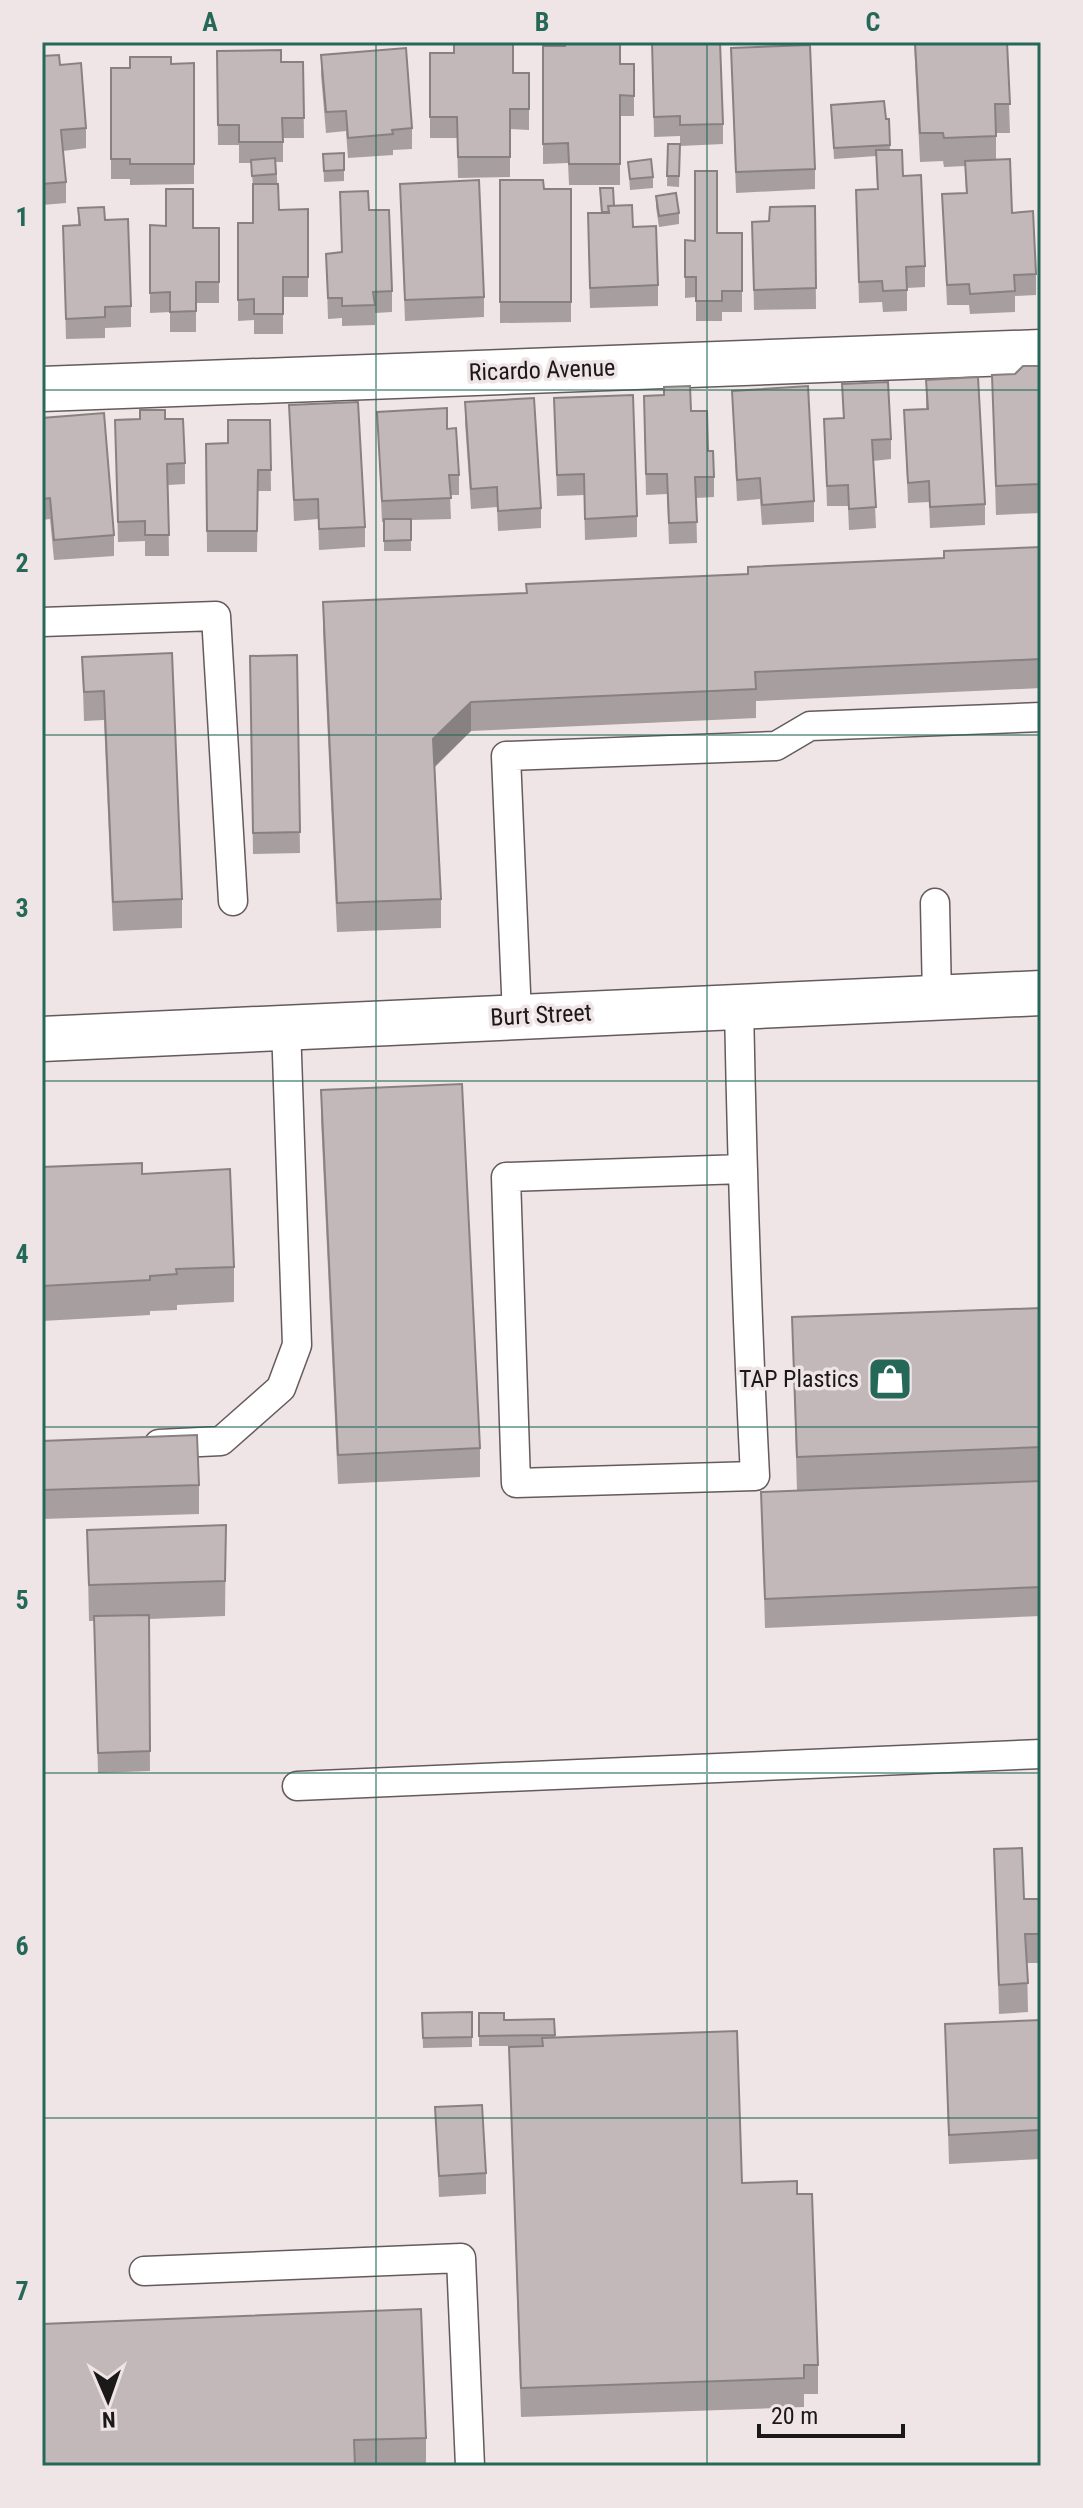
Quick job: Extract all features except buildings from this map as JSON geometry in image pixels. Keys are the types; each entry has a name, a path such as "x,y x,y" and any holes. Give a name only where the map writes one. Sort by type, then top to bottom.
{"street":[{"name":"Ricardo Avenue","path":"42,389 1041,352"},
{"name":"Burt Street","path":"42,1039 1041,993"}],"lane":[{"path":"42,622 216,616 233,901"},
{"path":"517,1016 506,756 776,746 810,726 1041,717"},
{"path":"935,903 937,998"},
{"path":"739,1006 743,1169 745,1284 755,1476 516,1483 506,1177 743,1169"},
{"path":"131,1445 221,1441 281,1388 297,1345 286,1026"},
{"path":"297,1786 1041,1754"},
{"path":"144,2271 461,2258 470,2466"}],"place":[{"name":"TAP Plastics","path":"890,1379"}]}
